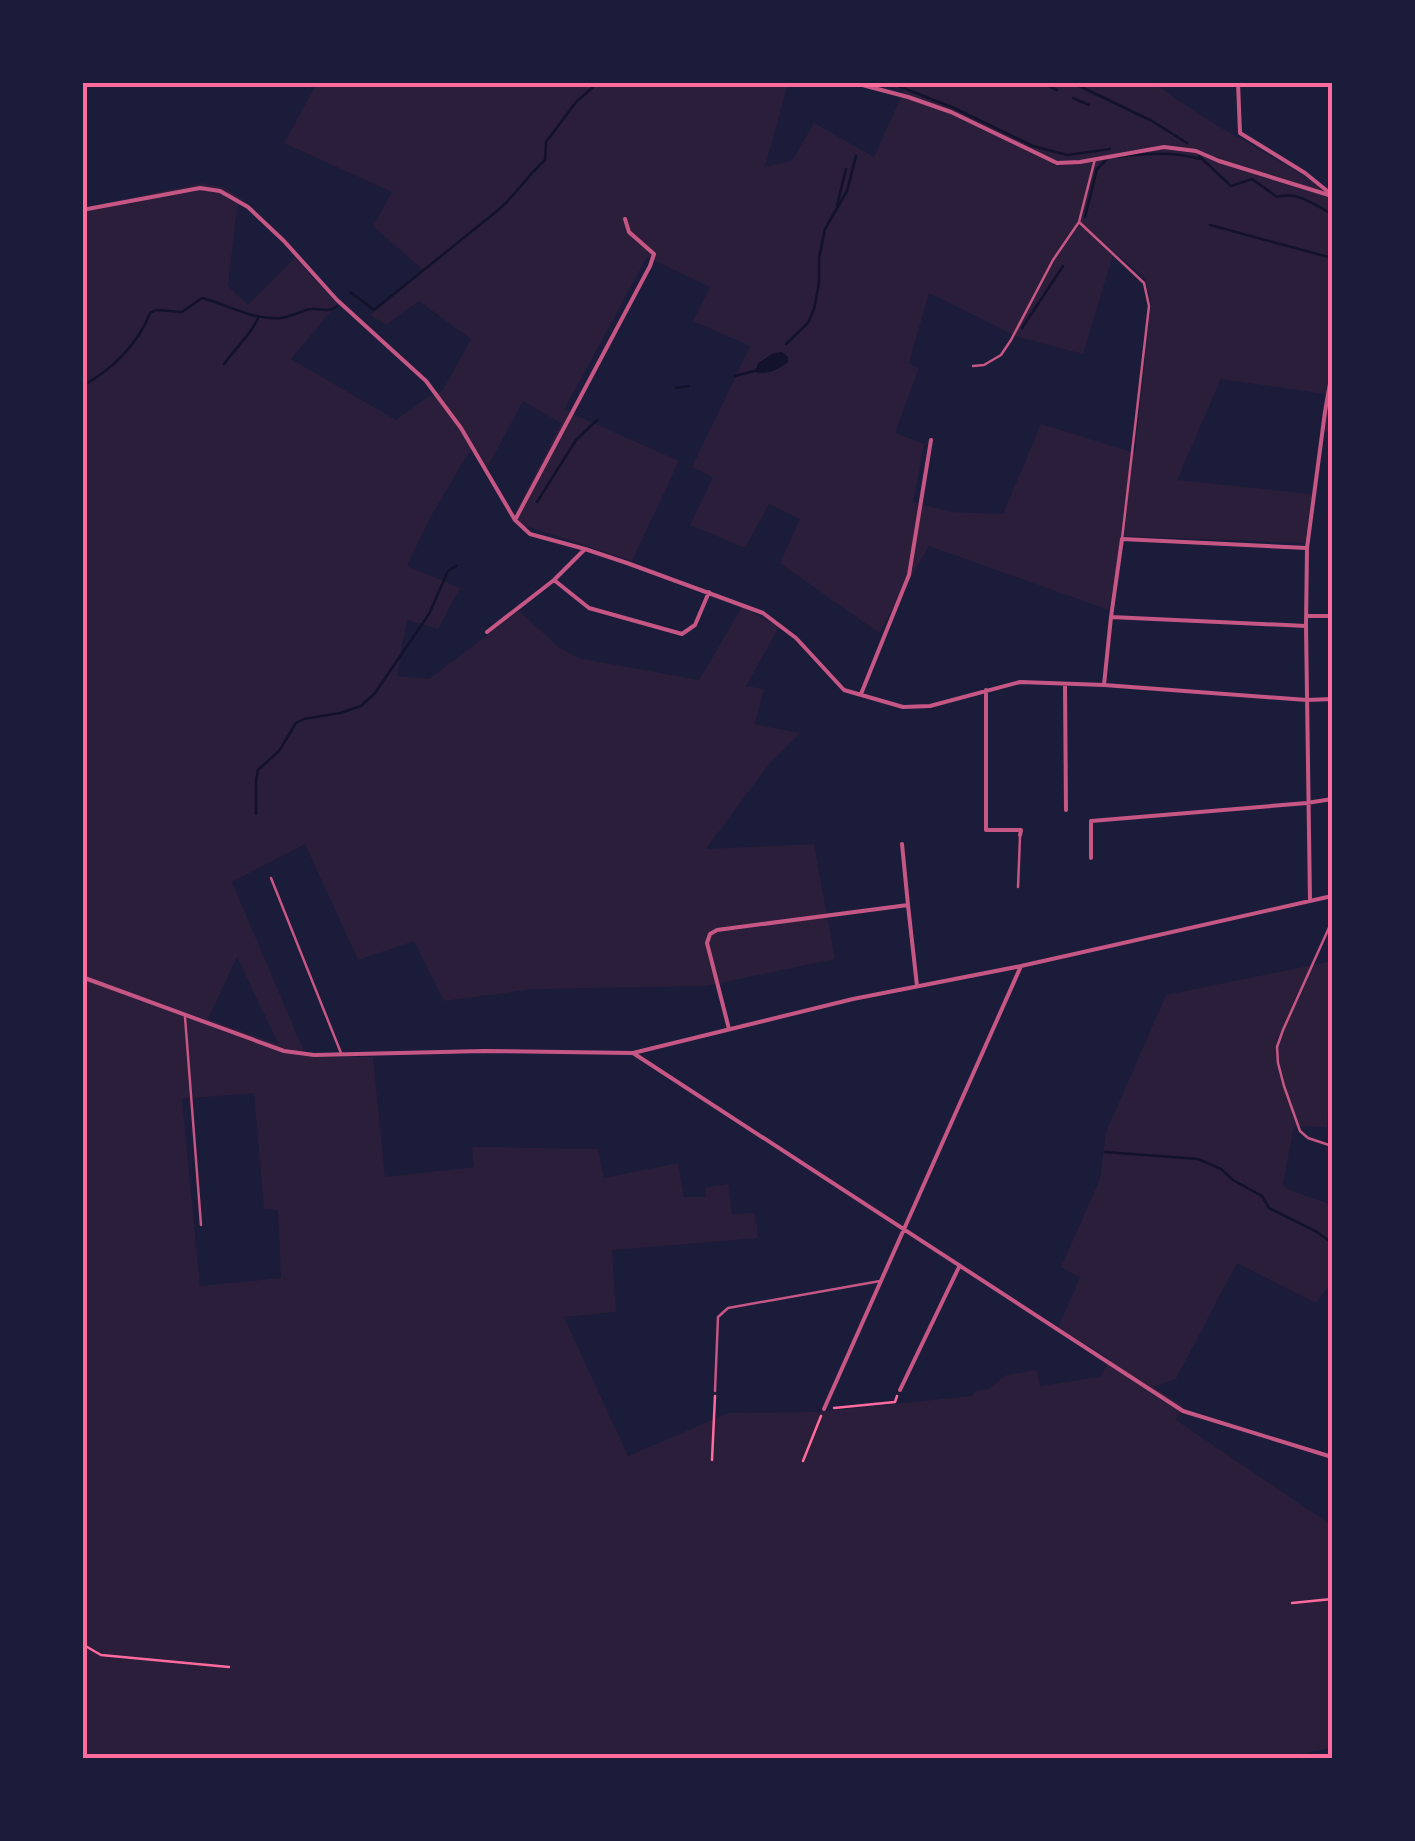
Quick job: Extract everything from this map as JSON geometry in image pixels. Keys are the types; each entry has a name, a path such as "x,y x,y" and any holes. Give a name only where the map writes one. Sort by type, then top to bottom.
{"street":[{"path":"850,82 951,112 1057,162 1080,162 1164,146 1196,151 1219,162 1332,196"},
{"path":"1238,82 1240,132 1306,173 1332,196"},
{"path":"82,210 200,188 220,191 248,207 338,300 426,380 461,428 515,520 530,534 585,548 746,605 779,623 844,690 903,707 930,706 1020,682 1306,700 1332,698"},
{"path":"515,520 650,266 654,254 629,232 625,219"},
{"path":"1310,901 1307,548 1332,372"},
{"path":"861,694 909,574 931,440"},
{"path":"1104,686 1122,539 1307,548"},
{"path":"487,632 554,580 585,548"},
{"path":"554,580 589,608 682,634 695,625 709,592"},
{"path":"1110,616 1306,626"},
{"path":"1306,616 1332,616"},
{"path":"1065,684 1066,810"},
{"path":"986,690 986,830 1020,830 1020,835"},
{"path":"1091,858 1091,820 1332,799"},
{"path":"902,844 918,987"},
{"path":"82,977 284,1051 314,1056 484,1051 633,1053 853,999 1021,966 1332,896"},
{"path":"729,1029 707,943 710,934 908,905"},
{"path":"824,1409 1021,966"},
{"path":"633,1053 1183,1411 1332,1457"},
{"path":"900,1390 960,1267"}],"lane":[{"path":"973,366 1000,356 1011,340 1053,260 1080,222 1096,158"},
{"path":"1080,222 1144,282 1149,306 1122,539"},
{"path":"1018,887 1020,835"},
{"path":"270,878 341,1055"},
{"path":"1332,921 1277,1047 1284,1086 1300,1131 1332,1146"},
{"path":"185,1014 201,1224"},
{"path":"715,1391 721,1312 880,1281"}],"path":[{"path":"803,1461 824,1409 895,1402 900,1390"},
{"path":"712,1460 715,1391"},
{"path":"1292,1603 1332,1598"},
{"path":"82,1644 101,1655 229,1667"}],"shaded area":[{"path":"317,83 788,83 765,167 792,161 814,123 874,157 904,90 875,83 1155,83 1332,195 1332,432 1320,431 1325,394 1221,379 1177,480 1312,494 1305,543 1122,536 1109,610 929,546 879,633 780,563 800,519 769,504 745,548 690,525 713,477 692,467 750,346 693,321 710,287 647,257 564,410 679,461 632,561 511,521 561,423 523,401 485,472 472,449 466,457 407,566 460,588 438,629 407,620 397,676 429,679 519,611 560,648 578,658 699,680 742,607 779,627 746,686 764,689 755,724 800,733 769,764 706,849 814,844 835,959 706,986 534,989 444,1001 414,941 358,960 305,844 232,882 306,1056 373,1057 385,1177 474,1167 472,1147 598,1149 604,1178 678,1163 684,1197 706,1197 705,1188 728,1184 732,1214 755,1213 758,1238 612,1250 616,1312 564,1317 628,1456 728,1413 816,1412 972,1396 1006,1375 1037,1370 1040,1386 1099,1377 1111,1360 1058,1327 1080,1278 1061,1267 1100,1179 1106,1132 1166,995 1332,961 1332,1094 1327,1127 1294,1126 1283,1184 1287,1189 1327,1203 1332,1221 1332,1281 1316,1303 1237,1263 1176,1379 1153,1387 1183,1406 1176,1420 1328,1523 1332,1516 1332,1748 1279,1758 83,1758 82,208 201,183 223,187 242,199 237,207 228,286 248,305 295,258 337,304 291,359 396,420 443,390 471,339 419,301 386,325 370,315 423,270 373,226 392,192 284,143","holes":["1114,252 1145,278 1151,303 1135,453 1041,424 1003,514 951,512 913,502 924,444 895,433 919,368 909,363 929,293 1018,337 1083,354","237,957 278,1043 277,1044 208,1019","254,1093 264,1209 278,1210 281,1278 200,1286 182,1099"]},
{"path":"782,352 788,362 773,371 755,372 758,363"}],"waterway":[{"path":"350,292 374,310 497,211 545,160 546,142 576,102 599,82"},
{"path":"692,82 696,86 703,82"},
{"path":"888,82 1033,146 1067,155 1110,149"},
{"path":"1040,82 1057,90"},
{"path":"1071,82 1152,121 1187,143"},
{"path":"1073,98 1089,105"},
{"path":"1118,157 1159,154 1200,159"},
{"path":"786,344 808,323 814,309 825,229 847,191 856,156"},
{"path":"1199,156 1231,186 1252,179 1277,197 1299,197 1332,214"},
{"path":"1085,217 1097,169 1106,160"},
{"path":"837,205 846,169"},
{"path":"1210,225 1332,258"},
{"path":"1022,328 1063,266"},
{"path":"82,386 123,355 150,313 156,310 182,312 202,298 270,318 336,307"},
{"path":"224,364 258,318"},
{"path":"735,376 758,370"},
{"path":"676,388 689,386"},
{"path":"537,502 576,440 597,420"},
{"path":"256,814 258,770 279,751 296,723 361,706 375,693 429,614 448,571 456,566"},
{"path":"1105,1152 1198,1159 1262,1196 1269,1208 1332,1243"}]}
